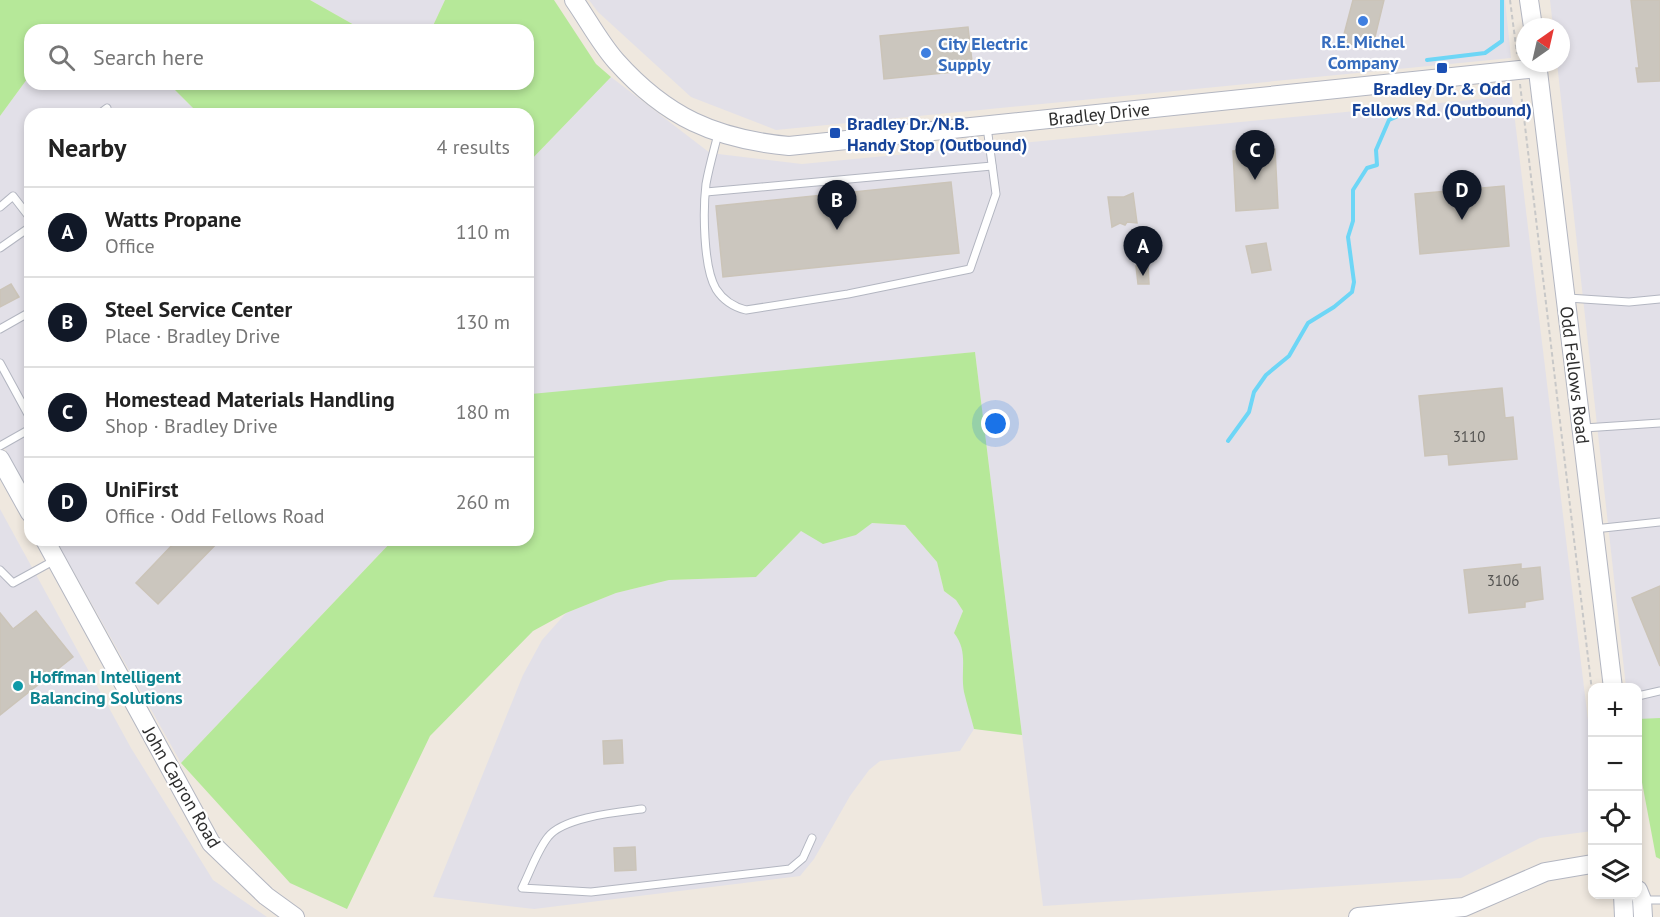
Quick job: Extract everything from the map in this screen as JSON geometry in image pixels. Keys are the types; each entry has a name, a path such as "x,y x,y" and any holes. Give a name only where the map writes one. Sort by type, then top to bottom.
{"street":[{"name":"Bradley Drive","path":"574,0 615,59 641,86 678,114 718,134 789,147 1516,68"},
{"path":"1529,0 1532,18"},
{"name":"Odd Fellows Road","path":"1539,72 1613,683"},
{"path":"0,459 24,502"},
{"name":"John Capron Road","path":"48,546 211,843 266,896 295,917"},
{"path":"1358,917 1464,907 1545,872 1588,865"},
{"path":"1623,899 1624,917"}],"lane":[{"path":"718,134 705,192 706,236 712,281 732,305 746,310 860,291 970,269 996,194 987,126"},
{"path":"705,192 992,166"},
{"path":"0,207 13,196 24,210"},
{"path":"0,248 24,231"},
{"path":"1565,298 1629,302 1660,299"},
{"path":"0,329 24,315"},
{"path":"0,363 24,407"},
{"path":"1581,428 1660,423"},
{"path":"0,446 24,433"},
{"path":"1594,529 1660,522"},
{"path":"0,570 12,583 55,559"},
{"path":"1642,695 1660,692"},
{"path":"642,809 601,814 548,835 522,888 591,892 790,870 803,858 812,838"}],"path":[{"path":"1510,0 1516,51"},
{"path":"1521,94 1592,683"}],"shaded area":[{"path":"310,0 445,0 434,24 352,24"},
{"path":"589,0 1505,0 1511,58 776,130 691,97 598,12"},
{"path":"1550,0 1660,0 1660,718 1656,719 1642,719 1642,683 1626,683 1558,72 1570,72 1570,18 1552,18"},
{"path":"611,77 710,153 802,164 1512,96 1588,720 1588,832 1540,838 1461,878 1043,906 975,352 534,396 534,157"},
{"path":"24,83 24,90 175,90 193,108 24,108 24,482 0,440 0,116"},
{"path":"0,509 131,748 213,880 267,917 0,917"},
{"path":"871,523 905,525 937,562 944,591 956,600 963,611 954,633 962,642 965,664 964,690 974,729 960,751 880,761 869,770 850,796 814,859 800,876 534,909 433,897 523,675 542,640 566,613 616,593 669,580 756,577 801,531 856,535"},
{"path":"59,546 387,546 181,763"}],"green space":[{"path":"0,0 310,0 352,24 24,24 24,83 0,116"},
{"path":"445,0 554,0 596,64 611,77 534,157 534,108 193,108 175,90 534,90 534,24 434,24"},
{"path":"975,352 1022,735 974,729 964,692 963,654 959,640 954,633 963,611 956,600 944,591 937,562 905,525 872,523 856,535 823,544 801,531 756,577 669,580 616,593 566,613 533,631 430,736 347,909 290,883 181,763 387,546 534,546 534,394"},
{"path":"1660,718 1660,859 1656,857 1642,782 1642,719"}],"building":[{"name":"R.E. Michel Company","path":"1353,0 1384,0 1372,49 1342,42"},
{"path":"1631,0 1660,0 1660,81 1638,82 1636,68 1639,68"},
{"name":"City Electric Supply","path":"968,27 973,70 884,79 880,36"},
{"path":"1275,149 1278,208 1236,211 1233,151"},
{"path":"951,182 959,253 723,277 716,206"},
{"path":"1504,186 1509,246 1420,254 1415,194"},
{"path":"1133,193 1137,223 1127,222 1125,225 1120,223 1112,227 1108,197 1124,197"},
{"path":"1266,243 1271,270 1252,273 1246,246"},
{"path":"1148,265 1149,284 1138,284 1136,266"},
{"path":"11,284 19,297 0,307 0,290"},
{"path":"1502,388 1505,418 1513,417 1517,459 1449,465 1448,454 1425,456 1419,396"},
{"path":"171,546 214,546 158,604 136,583"},
{"path":"1521,564 1521,569 1540,567 1543,599 1525,602 1525,607 1469,613 1464,570"},
{"path":"1660,586 1660,666 1632,598"},
{"name":"Hoffman Intelligent Balancing Solutions","path":"36,611 73,657 0,715 0,613 13,629"},
{"path":"622,740 623,763 604,764 603,741"},
{"path":"635,847 636,870 615,871 614,848"}],"waterway":[{"path":"1427,60 1485,53 1502,41 1502,0"},
{"path":"1228,441 1249,412 1254,392 1266,375 1289,356 1308,323 1334,307 1352,292 1354,282 1348,237 1353,221 1353,190 1367,168 1377,165 1376,150 1389,120 1396,117 1399,108"}],"place":[{"name":"R.E. Michel Company","path":"1363,21"},
{"name":"City Electric Supply","path":"926,53"},
{"name":"Bradley Dr. & Odd Fellows Rd. (Outbound)","path":"1442,68"},
{"name":"Bradley Dr./N.B. Handy Stop (Outbound)","path":"835,133"},
{"name":"Homestead Materials Handling","path":"1255,180"},
{"name":"UniFirst","path":"1462,220"},
{"name":"Steel Service Center","path":"837,230"},
{"name":"Watts Propane","path":"1143,276"},
{"name":"Hoffman Intelligent Balancing Solutions","path":"18,686"}]}
